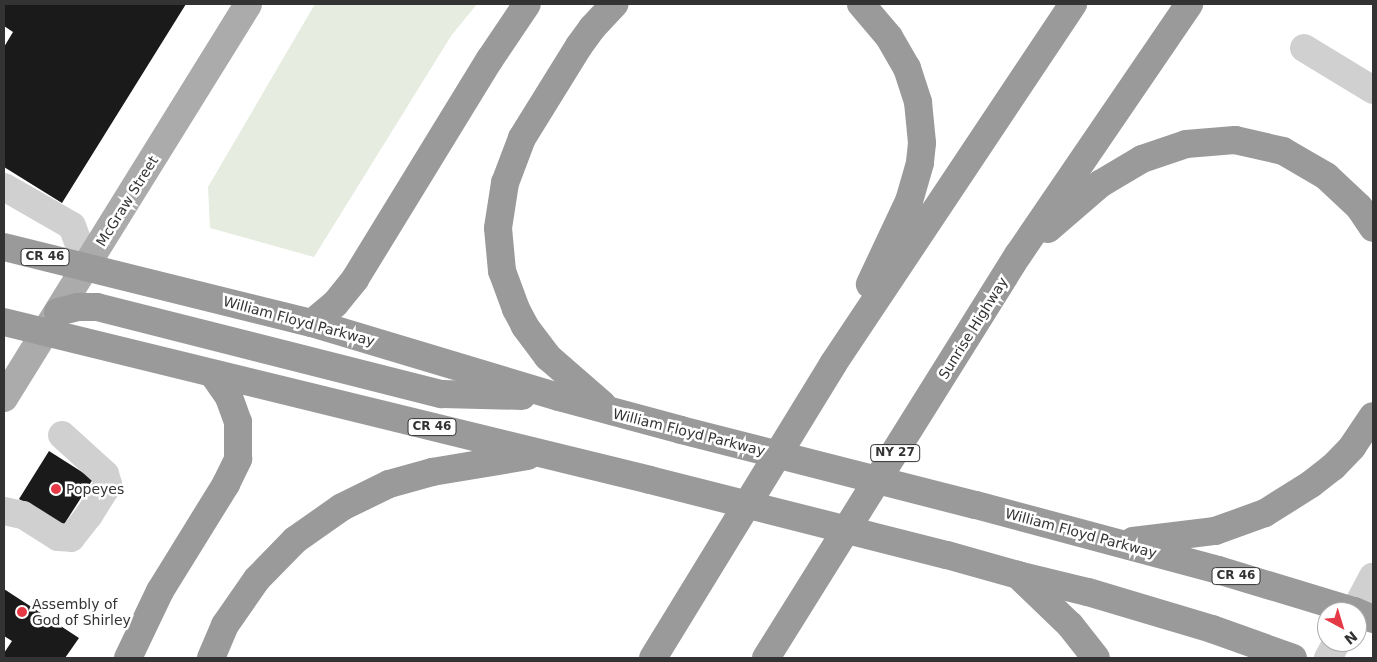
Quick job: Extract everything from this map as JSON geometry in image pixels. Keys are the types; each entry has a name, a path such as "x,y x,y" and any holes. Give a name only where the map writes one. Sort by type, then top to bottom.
{"highway":[{"path":"312,323 335,304 355,278 490,59 527,4"},
{"path":"611,411 548,357 525,326 516,309 502,271 498,228 504,183 522,138 579,46 592,28 614,4"},
{"path":"833,364 910,201 920,162 921,122 918,102 907,68 889,37 861,4"},
{"path":"653,658 833,364 1073,4"},
{"name":"Sunrise Highway","path":"769,656 1018,255 1189,4"},
{"path":"1018,255 1083,198 1119,171 1165,150 1210,140 1235,140 1258,144 1283,151 1306,163 1344,190 1359,207 1373,228"},
{"name":"William Floyd Parkway","path":"4,247 312,323 559,397 1117,543 1319,602"},
{"path":"51,322 78,307 97,307 442,394 559,397"},
{"name":"CR 46","path":"4,322 51,322 213,374 650,480 1088,592 1212,629 1293,658"},
{"path":"128,655 160,591 226,484 238,459 240,446 238,422 229,397 213,374"},
{"path":"1117,543 1209,532 1265,513 1312,484 1333,467 1352,447 1373,416"},
{"path":"211,658 225,626 256,579 295,540 342,507 389,484 432,472 544,454"},
{"path":"1018,575 1070,625 1096,658"},
{"path":"1212,629 1240,658"}],"main road":[{"name":"McGraw Street","path":"4,398 248,4"}],"street":[{"path":"1304,48 1373,90"},
{"path":"4,187 72,226 87,266"},
{"path":"4,511 23,515 58,537 71,538 89,515 108,484 105,474 62,435"},
{"path":"1364,602 1373,577"}],"shaded area":[{"path":"315,4 477,4 451,36 314,257 210,228 208,187"}],"building":[{"path":"4,4 186,4 62,203 4,167 4,47 13,32 4,26"},
{"name":"Popeyes","path":"49,451 93,479 63,526 19,499"},
{"name":"Assembly of God of Shirley","path":"4,589 79,638 65,658 4,658 4,653 12,641 4,636"}],"place":[{"name":"Popeyes","path":"56,489"},
{"name":"Assembly of God of Shirley","path":"22,612"}]}
